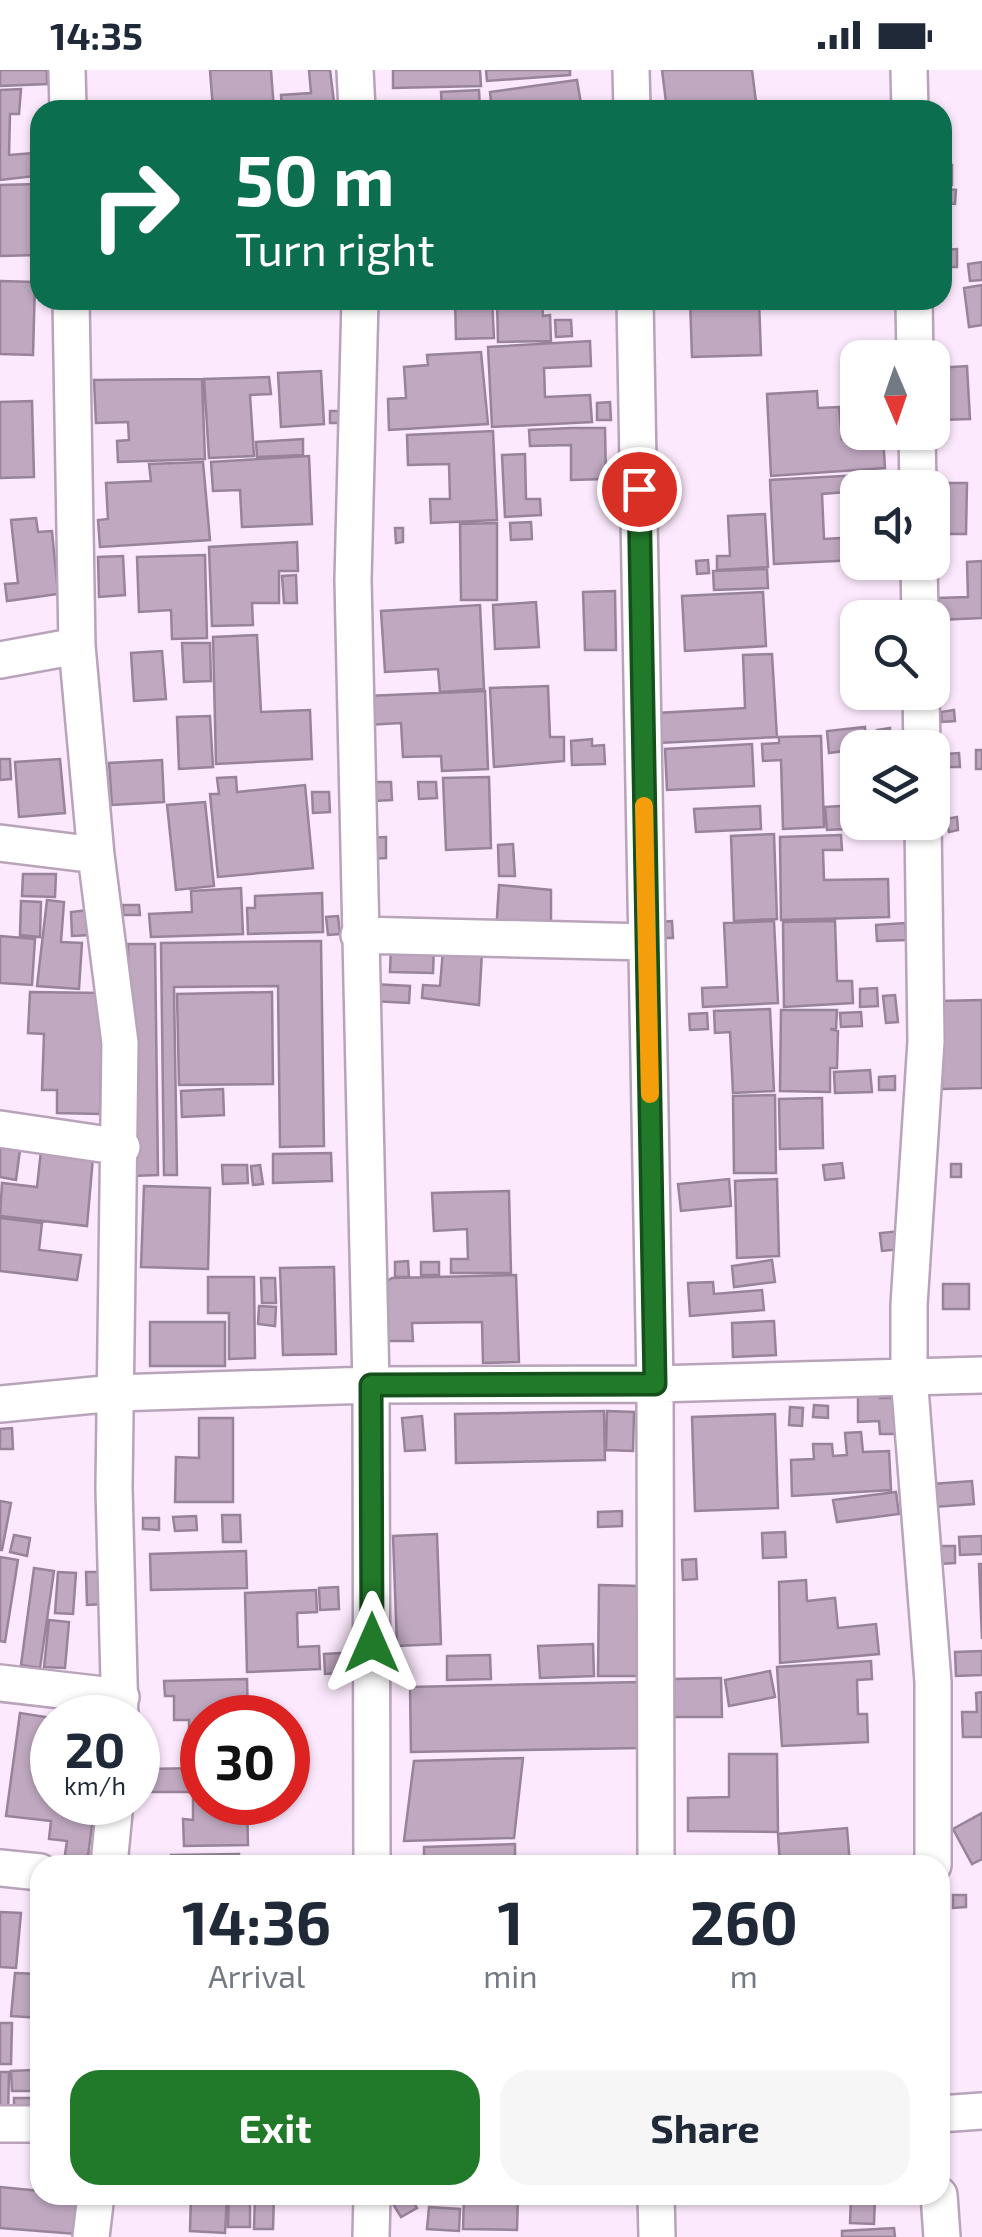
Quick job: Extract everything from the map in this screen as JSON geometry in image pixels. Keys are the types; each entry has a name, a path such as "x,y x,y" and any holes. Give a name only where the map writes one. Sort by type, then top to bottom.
{"street":[{"path":"67,70 68,100"},
{"path":"355,70 356,100"},
{"path":"631,70 632,100"},
{"path":"909,70 910,100"},
{"path":"71,310 77,646 96,855 120,1043 122,1148 115,1393 120,1695"},
{"path":"360,310 352,580 371,1385 372,1855"},
{"path":"636,310 655,1384 656,1855"},
{"path":"914,310 915,340"},
{"path":"0,660 77,646"},
{"path":"923,840 926,1041 909,1305 910,1376 934,1682 933,1855"},
{"path":"0,843 96,855"},
{"path":"359,935 647,942"},
{"path":"0,1130 122,1148"},
{"path":"0,1404 115,1393 371,1385 655,1384 982,1374"},
{"path":"0,1683 60,1695"},
{"path":"110,1855 113,1825"},
{"path":"0,1868 30,1871"},
{"path":"950,2114 982,2112"},
{"path":"0,2124 30,2124"},
{"path":"91,2237 95,2205"},
{"path":"371,2237 372,2205"},
{"path":"656,2205 657,2237"},
{"path":"940,2205 942,2237"}],"building":[{"path":"0,70 47,70 47,84 0,86"},
{"path":"210,70 271,70 273,100 212,100"},
{"path":"309,70 330,70 334,100 281,100 281,95 311,93"},
{"path":"393,70 480,70 481,86 393,88"},
{"path":"486,70 570,70 570,75 487,81"},
{"path":"662,70 752,70 756,100 666,100"},
{"path":"577,80 580,100 491,100 490,92"},
{"path":"21,89 19,114 10,114 9,155 30,153 30,177 0,180 0,90"},
{"path":"479,90 480,100 441,100 441,92"},
{"path":"30,184 30,255 0,256 0,185"},
{"path":"952,249 957,249 957,267 952,267"},
{"path":"982,262 982,280 970,281 968,264"},
{"path":"0,281 30,282 30,310 34,310 33,355 0,354"},
{"path":"982,285 982,325 969,327 964,288"},
{"path":"455,310 493,310 494,338 456,339"},
{"path":"497,310 543,310 543,316 550,315 551,341 498,342"},
{"path":"690,310 759,310 761,355 692,357"},
{"path":"555,320 571,320 572,336 556,337"},
{"path":"590,341 591,366 544,368 545,397 590,395 592,422 492,427 488,347"},
{"path":"481,352 488,424 389,430 388,399 406,398 404,367 428,365 427,355"},
{"path":"967,366 970,419 950,420 950,367"},
{"path":"321,371 324,424 281,427 278,373"},
{"path":"269,377 271,394 250,395 254,456 209,458 204,379"},
{"path":"202,379 205,459 118,462 117,441 129,440 128,422 96,423 94,380"},
{"path":"817,391 818,408 839,407 840,450 884,450 885,468 771,476 767,394"},
{"path":"32,401 34,477 0,478 0,402"},
{"path":"610,402 611,420 597,420 597,403"},
{"path":"330,411 344,411 345,423 330,423"},
{"path":"605,428 606,479 571,480 571,445 530,446 529,430"},
{"path":"493,431 497,520 431,523 430,499 450,499 449,464 408,465 407,435"},
{"path":"303,439 303,455 257,457 256,442"},
{"path":"525,454 526,499 540,499 541,515 505,517 502,455"},
{"path":"309,456 312,524 242,527 240,490 213,491 211,462"},
{"path":"203,462 210,540 100,547 98,520 108,519 106,483 151,481 149,464"},
{"path":"840,476 840,492 822,494 824,539 840,538 840,561 774,564 770,480"},
{"path":"950,483 967,483 966,534 950,534"},
{"path":"765,514 768,567 717,570 717,556 730,556 728,516"},
{"path":"36,518 38,532 52,531 58,594 7,601 5,584 18,583 11,520"},
{"path":"531,522 532,539 511,540 510,523"},
{"path":"497,523 497,600 461,600 460,524"},
{"path":"395,528 403,528 403,542 396,543"},
{"path":"297,542 298,571 279,571 279,603 252,603 253,625 212,626 209,547"},
{"path":"205,555 207,638 172,639 171,610 139,612 137,557"},
{"path":"123,556 125,595 99,597 98,557"},
{"path":"708,560 709,573 697,574 696,561"},
{"path":"982,561 982,618 950,619 950,600 938,598 968,597 967,562"},
{"path":"767,569 768,588 714,590 713,571"},
{"path":"296,575 297,603 284,603 282,576"},
{"path":"615,591 616,650 585,650 583,592"},
{"path":"763,592 766,646 685,651 682,596"},
{"path":"536,602 539,647 495,649 493,605"},
{"path":"480,605 484,689 440,692 438,669 385,672 381,611"},
{"path":"257,635 261,712 310,710 312,759 216,764 213,637"},
{"path":"182,643 210,643 211,681 184,682"},
{"path":"162,651 166,699 134,701 131,653"},
{"path":"772,654 777,737 659,743 657,713 745,708 743,655"},
{"path":"548,686 550,737 564,737 564,761 494,767 490,688"},
{"path":"485,691 488,769 442,771 441,756 403,757 401,723 367,725 366,696"},
{"path":"954,710 955,721 942,722 941,712"},
{"path":"210,716 213,767 179,769 177,717"},
{"path":"865,727 865,730 840,730 840,752 829,753 827,731"},
{"path":"821,736 824,827 783,829 781,760 763,761 762,744 779,743 779,737"},
{"path":"592,739 592,746 604,745 605,764 572,765 571,741"},
{"path":"752,744 754,786 667,790 665,749"},
{"path":"976,750 982,750 982,769 976,769"},
{"path":"959,753 960,767 950,767 950,754"},
{"path":"0,759 10,759 11,779 0,780"},
{"path":"60,759 65,813 19,817 15,762"},
{"path":"162,760 164,802 112,805 109,763"},
{"path":"236,777 237,792 305,785 313,868 218,877 210,794 219,794 217,778"},
{"path":"489,777 491,848 446,850 443,778"},
{"path":"374,782 391,782 392,800 374,801"},
{"path":"418,782 436,782 437,798 419,799"},
{"path":"312,792 329,792 330,812 313,813"},
{"path":"205,802 214,886 176,890 167,805"},
{"path":"760,806 761,829 696,832 694,809"},
{"path":"840,806 840,829 827,830 825,807"},
{"path":"957,817 958,830 950,832 950,818"},
{"path":"774,834 777,919 734,921 731,836"},
{"path":"840,835 842,850 823,850 824,880 888,879 889,917 781,920 780,837"},
{"path":"386,837 386,858 368,859 367,838"},
{"path":"513,844 515,876 499,876 498,845"},
{"path":"23,874 56,874 55,897 22,896"},
{"path":"499,885 551,890 551,932 496,933"},
{"path":"241,888 243,934 151,937 149,914 192,912 191,891"},
{"path":"322,893 323,932 248,934 247,908 255,908 255,896"},
{"path":"47,900 64,902 61,942 82,943 79,989 37,986"},
{"path":"21,901 41,902 40,937 20,935"},
{"path":"123,905 139,905 140,915 123,915"},
{"path":"89,910 90,935 72,936 71,912"},
{"path":"338,916 340,934 328,935 326,917"},
{"path":"672,921 673,938 659,938 659,922"},
{"path":"774,921 778,1003 703,1007 702,988 727,987 724,923"},
{"path":"835,921 837,981 852,981 853,1003 784,1007 783,922"},
{"path":"905,923 906,940 877,941 876,925"},
{"path":"0,936 35,939 32,985 0,983"},
{"path":"321,941 324,1146 280,1147 278,986 174,987 177,1175 164,1175 161,943"},
{"path":"128,944 155,944 158,1175 130,1176"},
{"path":"391,946 434,947 433,973 390,972"},
{"path":"443,950 482,952 479,1005 422,998 423,985 440,986"},
{"path":"372,984 410,986 409,1003 372,1001"},
{"path":"877,988 878,1006 860,1007 860,989"},
{"path":"30,992 103,993 100,1114 57,1113 57,1090 42,1090 44,1034 28,1033"},
{"path":"272,992 273,1084 179,1085 177,994"},
{"path":"895,995 898,1022 886,1023 883,996"},
{"path":"982,1000 982,1088 942,1089 940,1001"},
{"path":"770,1009 774,1091 733,1093 730,1032 715,1033 714,1011"},
{"path":"781,1010 837,1010 836,1029 830,1029 838,1031 837,1068 830,1068 830,1092 780,1091"},
{"path":"861,1012 862,1026 841,1027 840,1013"},
{"path":"707,1013 708,1029 690,1030 689,1014"},
{"path":"870,1070 872,1092 835,1093 834,1072"},
{"path":"895,1076 895,1090 879,1090 879,1077"},
{"path":"223,1089 224,1115 182,1117 181,1091"},
{"path":"775,1095 776,1173 734,1173 733,1096"},
{"path":"822,1098 823,1148 780,1149 779,1099"},
{"path":"0,1148 20,1150 16,1180 0,1177"},
{"path":"41,1151 93,1157 87,1226 0,1216 2,1183 37,1187"},
{"path":"331,1153 332,1181 273,1183 273,1154"},
{"path":"842,1163 844,1178 825,1180 823,1165"},
{"path":"951,1164 961,1164 961,1177 951,1177"},
{"path":"222,1165 247,1165 248,1183 223,1184"},
{"path":"260,1165 263,1184 253,1185 251,1166"},
{"path":"729,1179 731,1206 681,1211 678,1184"},
{"path":"777,1179 779,1256 737,1258 735,1181"},
{"path":"144,1186 210,1188 208,1269 141,1267"},
{"path":"509,1191 511,1273 451,1273 451,1259 468,1259 467,1229 434,1231 432,1193"},
{"path":"0,1218 42,1223 39,1250 81,1255 77,1280 0,1271"},
{"path":"911,1230 913,1248 882,1251 880,1233"},
{"path":"772,1260 775,1282 734,1287 732,1266"},
{"path":"408,1261 409,1277 395,1277 395,1262"},
{"path":"421,1262 439,1262 439,1275 421,1275"},
{"path":"334,1267 336,1354 283,1355 280,1268"},
{"path":"516,1275 519,1362 483,1363 482,1322 412,1323 413,1341 388,1341 387,1281 392,1278"},
{"path":"208,1277 254,1277 255,1358 229,1359 229,1313 208,1313"},
{"path":"261,1278 275,1278 276,1303 262,1303"},
{"path":"713,1282 714,1294 762,1290 764,1310 690,1316 688,1283"},
{"path":"943,1284 969,1284 969,1309 943,1309"},
{"path":"259,1306 276,1307 275,1326 258,1324"},
{"path":"774,1321 776,1355 733,1357 732,1323"},
{"path":"150,1322 225,1322 225,1366 150,1366"},
{"path":"858,1390 879,1390 880,1398 898,1398 899,1434 880,1434 879,1421 858,1422"},
{"path":"814,1405 828,1406 828,1418 813,1417"},
{"path":"790,1407 803,1408 802,1426 789,1425"},
{"path":"604,1411 605,1460 456,1463 455,1414"},
{"path":"607,1411 634,1412 633,1451 606,1450"},
{"path":"775,1414 778,1508 695,1511 692,1417"},
{"path":"422,1416 425,1450 405,1451 402,1418"},
{"path":"199,1418 233,1418 233,1502 175,1502 176,1457 199,1458"},
{"path":"12,1428 13,1449 0,1449 0,1429"},
{"path":"861,1432 863,1452 889,1451 891,1490 792,1496 791,1460 814,1459 813,1444 832,1444 833,1456 847,1455 845,1433"},
{"path":"972,1481 974,1504 934,1507 932,1484"},
{"path":"896,1492 899,1514 837,1522 833,1500"},
{"path":"0,1501 11,1503 2,1550 0,1550"},
{"path":"622,1511 622,1526 598,1527 598,1512"},
{"path":"222,1515 240,1515 241,1542 223,1542"},
{"path":"196,1516 197,1530 175,1531 173,1517"},
{"path":"143,1518 159,1518 159,1530 143,1529"},
{"path":"785,1532 786,1557 763,1558 762,1533"},
{"path":"437,1534 441,1644 397,1646 393,1536"},
{"path":"14,1535 30,1538 27,1556 10,1552"},
{"path":"982,1536 982,1554 960,1555 959,1537"},
{"path":"938,1546 955,1546 955,1563 939,1564"},
{"path":"246,1551 247,1588 151,1590 150,1554"},
{"path":"0,1557 18,1560 5,1642 0,1641"},
{"path":"696,1559 697,1579 683,1580 682,1560"},
{"path":"979,1564 982,1564 982,1639"},
{"path":"34,1568 54,1571 40,1668 21,1665"},
{"path":"58,1572 76,1573 73,1614 55,1613"},
{"path":"86,1572 104,1572 105,1604 87,1605"},
{"path":"806,1580 807,1601 835,1598 838,1628 876,1624 879,1654 780,1663 779,1582"},
{"path":"599,1585 639,1586 638,1676 598,1676"},
{"path":"338,1587 339,1609 320,1610 319,1588"},
{"path":"316,1590 317,1612 297,1613 298,1647 319,1646 320,1669 247,1672 245,1593"},
{"path":"49,1620 69,1622 65,1668 44,1667"},
{"path":"593,1644 594,1676 540,1678 538,1646"},
{"path":"982,1651 982,1675 956,1676 955,1652"},
{"path":"358,1652 359,1672 325,1674 324,1654"},
{"path":"490,1655 491,1679 447,1680 447,1656"},
{"path":"871,1661 872,1679 857,1680 858,1714 867,1714 868,1742 782,1746 777,1667"},
{"path":"770,1671 775,1697 729,1706 725,1680"},
{"path":"721,1678 722,1717 673,1717 673,1679"},
{"path":"247,1679 247,1695 180,1695 180,1720 174,1720 174,1696 165,1696 164,1681"},
{"path":"639,1682 640,1748 411,1752 410,1687"},
{"path":"982,1692 982,1737 963,1737 962,1712 977,1712 976,1693"},
{"path":"20,1713 30,1715 30,1819 6,1816"},
{"path":"729,1754 777,1754 778,1832 688,1831 688,1798 729,1797"},
{"path":"523,1758 514,1838 404,1841 414,1761"},
{"path":"180,1768 180,1792 160,1792 160,1769"},
{"path":"982,1813 982,1859 972,1864 953,1829"},
{"path":"51,1825 92,1825 88,1855 65,1855 67,1841 49,1839"},
{"path":"183,1825 248,1825 248,1845 184,1846"},
{"path":"847,1828 849,1855 779,1855 778,1834"},
{"path":"515,1844 515,1855 424,1855 424,1847"},
{"path":"953,1895 966,1895 966,1907 953,1908"},
{"path":"0,1912 21,1913 16,1968 0,1967"},
{"path":"15,1973 30,1974 30,2017 11,2016"},
{"path":"0,2023 12,2023 11,2064 0,2064"},
{"path":"30,2070 30,2091 12,2091 11,2071"},
{"path":"0,2072 9,2072 8,2117 0,2117"},
{"path":"14,2098 30,2098 30,2118 14,2118"},
{"path":"0,2187 30,2190 30,2205 78,2205 76,2234 0,2228"},
{"path":"191,2205 226,2205 225,2233 190,2231"},
{"path":"229,2205 250,2205 250,2227 228,2227"},
{"path":"255,2205 274,2205 273,2229 254,2229"},
{"path":"394,2205 415,2205 417,2208 401,2217"},
{"path":"464,2205 518,2205 517,2230 463,2229"},
{"path":"851,2205 875,2205 874,2224 850,2223"},
{"path":"429,2207 460,2209 459,2231 427,2229"},
{"path":"894,2228 895,2237 842,2237 842,2231"}],"slow traffic":[{"path":"644,806 650,1094"}],"route":[{"path":"372,1643 371,1385 655,1384 639,489"}]}
